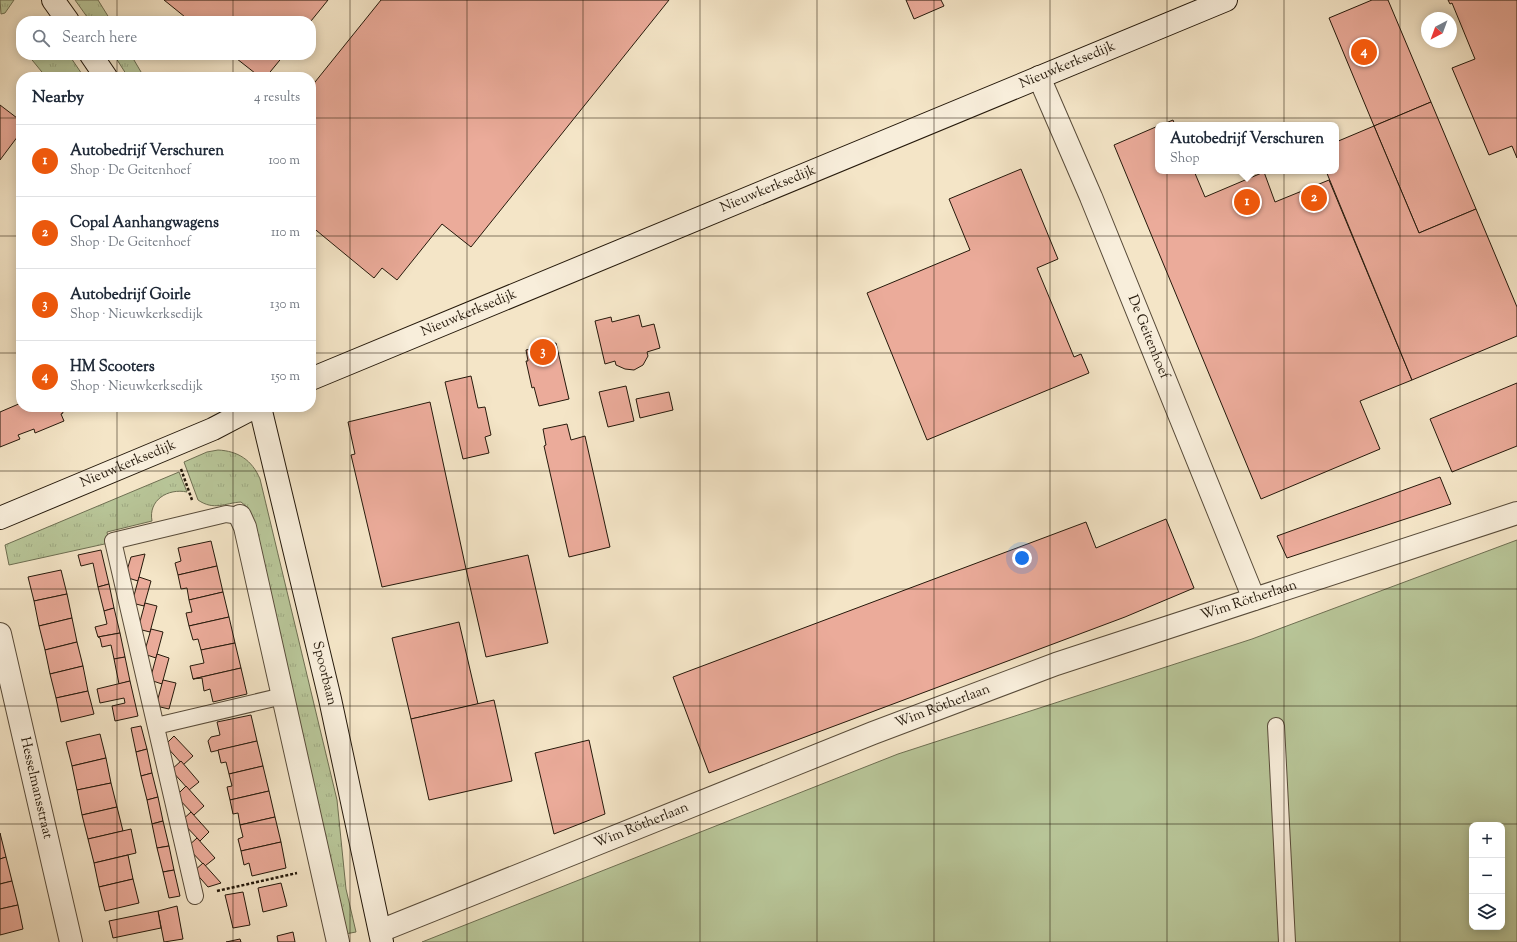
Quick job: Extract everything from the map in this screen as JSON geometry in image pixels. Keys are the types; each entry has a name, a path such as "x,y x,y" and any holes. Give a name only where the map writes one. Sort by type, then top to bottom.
{"street":[{"path":"53,0 64,16"},
{"name":"Nieuwkerksedijk","path":"316,378 1226,0"},
{"path":"95,60 103,72"},
{"name":"De Geitenhoef","path":"1039,77 1091,197 1254,599"},
{"name":"Nieuwkerksedijk","path":"0,518 174,446 213,429 245,412"},
{"name":"Spoorbaan","path":"261,412 330,699 381,936"},
{"name":"Wim Rötherlaan","path":"381,936 880,730 1056,664 1517,513"},
{"path":"240,516 245,527 338,942"},
{"name":"Hesselmansstraat","path":"0,634 71,942"}],"lane":[{"path":"195,896 113,540 226,514 240,516"},
{"path":"156,726 283,696"},
{"path":"1276,726 1287,942"}],"path":[{"path":"174,446 199,521"},
{"path":"195,896 322,867"}],"green space":[{"path":"0,0 14,0 5,13 1,14"},
{"path":"75,0 98,0 108,16 86,16"},
{"path":"32,60 72,60 81,72 42,72"},
{"path":"117,60 134,60 141,72 125,72"},
{"path":"218,450 232,452 244,458 257,472 260,479 337,800 346,889 356,932 345,934 247,507 241,502 214,506 198,500 184,462 207,452"},
{"path":"179,472 187,492 173,492 161,497 153,507 152,521 107,532 109,543 9,565 5,545"},
{"path":"1517,540 1517,942 422,942 898,754 1252,639"}],"building":[{"path":"164,0 328,0 315,16 184,16"},
{"path":"381,0 669,0 471,247 442,224 397,280 382,268 374,278 316,230 316,81"},
{"path":"906,0 941,0 944,6 914,19"},
{"path":"1372,0 1388,0 1431,102 1374,126 1329,18"},
{"path":"1448,0 1517,0 1517,158 1512,146 1489,155 1452,68 1475,59 1457,12 1452,3 1450,4"},
{"path":"238,60 280,60 270,72 254,72"},
{"path":"1431,102 1476,209 1419,233 1374,126"},
{"path":"0,105 16,117 16,139 0,160"},
{"path":"1374,126 1419,233 1476,209 1517,307 1517,336 1412,380 1327,174 1339,174 1339,141"},
{"path":"1155,127 1155,174 1195,174 1205,197 1259,174 1265,174 1275,202 1329,180 1412,380 1360,401 1380,449 1261,499 1114,145"},
{"path":"1021,169 1058,259 1037,268 1074,357 1081,354 1089,373 927,440 867,293 970,250 949,199"},
{"path":"639,315 642,327 654,324 660,348 647,352 648,356 643,365 634,370 625,369 616,365 615,361 605,364 595,321 611,317 612,322"},
{"path":"556,343 569,399 539,406 534,387 532,388 526,361 528,361 526,350"},
{"path":"471,376 478,408 485,407 491,435 485,437 489,453 463,459 445,382"},
{"path":"1517,383 1517,446 1452,472 1430,419"},
{"path":"626,386 634,421 608,427 599,392"},
{"path":"669,392 673,410 640,418 636,399"},
{"path":"430,402 466,569 382,587 351,455 355,454 348,422"},
{"path":"16,405 16,412 63,412 61,414 64,421 35,433 34,429 18,435 20,439 0,447 0,412"},
{"path":"567,424 571,440 585,436 610,547 569,557 544,446 546,445 543,429"},
{"path":"1440,477 1451,504 1287,558 1277,536"},
{"path":"1166,519 1194,588 1125,617 709,773 673,677 1086,522 1096,548"},
{"path":"211,541 217,566 178,575 175,563 181,561 178,548"},
{"path":"101,550 109,584 98,587 93,563 81,566 78,555"},
{"path":"145,554 138,581 125,577 131,557"},
{"path":"528,555 548,643 486,657 466,569"},
{"path":"217,566 223,592 189,600 187,588 181,589 178,575"},
{"path":"61,570 67,594 34,601 28,577"},
{"path":"139,577 151,581 144,606 132,603"},
{"path":"109,584 114,608 104,611 98,587"},
{"path":"223,592 229,617 189,626 186,613 192,612 189,600"},
{"path":"67,594 72,618 39,626 34,601"},
{"path":"145,603 157,606 150,632 138,629"},
{"path":"114,608 120,633 98,637 95,627 107,624 104,611"},
{"path":"229,617 235,643 201,650 198,639 193,640 189,626"},
{"path":"72,618 77,642 45,650 39,626"},
{"path":"459,622 478,704 411,719 392,638"},
{"path":"151,629 163,632 156,658 144,654"},
{"path":"120,633 125,657 114,659 111,645 102,647 100,638 98,637"},
{"path":"77,642 83,666 50,674 45,650"},
{"path":"235,643 241,668 193,679 190,666 204,663 201,650"},
{"path":"157,654 169,658 162,684 150,680"},
{"path":"125,657 130,681 119,684 114,659"},
{"path":"83,666 88,691 56,698 50,674"},
{"path":"241,668 247,694 213,702 210,689 204,691 202,678 193,679"},
{"path":"163,680 176,683 169,709 156,706"},
{"path":"130,681 138,716 115,721 112,706 125,703 124,698 100,703 97,689"},
{"path":"88,691 94,714 61,722 56,698"},
{"path":"494,700 512,781 429,800 411,719"},
{"path":"251,715 257,741 211,752 208,741 211,737 220,735 217,722"},
{"path":"141,726 147,749 136,752 131,728"},
{"path":"100,734 106,758 72,766 66,742"},
{"path":"174,736 193,756 183,765 165,745"},
{"path":"589,740 605,814 554,834 535,753"},
{"path":"257,741 263,766 229,774 226,762 221,763 218,750"},
{"path":"147,749 152,773 141,776 136,752"},
{"path":"106,758 111,783 77,790 72,766"},
{"path":"181,761 199,782 189,790 171,770"},
{"path":"263,766 269,791 230,800 227,787 232,786 229,774"},
{"path":"152,773 158,797 147,800 141,776"},
{"path":"111,783 117,807 82,815 77,790"},
{"path":"186,786 204,806 194,815 176,796"},
{"path":"269,791 275,817 240,825 238,813 233,814 230,800"},
{"path":"158,797 163,821 152,824 147,800"},
{"path":"117,807 123,831 88,839 82,815"},
{"path":"191,812 209,832 200,841 181,821"},
{"path":"275,817 281,842 241,851 238,839 243,837 240,825"},
{"path":"163,821 169,846 157,848 152,824"},
{"path":"131,829 136,853 94,863 88,839"},
{"path":"0,833 6,857 0,859"},
{"path":"197,838 215,858 205,866 187,847"},
{"path":"281,842 286,868 252,876 249,863 244,865 241,851"},
{"path":"169,846 174,870 163,872 157,848"},
{"path":"128,855 133,879 99,887 94,863"},
{"path":"6,857 12,881 0,884 0,859"},
{"path":"203,863 221,883 208,887 194,871"},
{"path":"174,870 180,896 169,898 163,872"},
{"path":"133,879 139,903 105,911 99,887"},
{"path":"12,881 18,905 0,909 0,884"},
{"path":"281,883 287,906 263,912 258,888"},
{"path":"243,892 250,925 233,928 225,895"},
{"path":"18,905 23,929 0,935 0,909"},
{"path":"177,906 183,939 164,942 158,911"},
{"path":"158,911 161,928 113,938 109,921"},
{"path":"293,932 295,942 278,942 277,936"},
{"path":"240,939 241,942 226,942"}],"place":[{"name":"HM Scooters","path":"1364,52"},
{"name":"Copal Aanhangwagens","path":"1314,198"},
{"name":"Autobedrijf Verschuren","path":"1247,202"},
{"name":"Autobedrijf Goirle","path":"543,352"}]}
